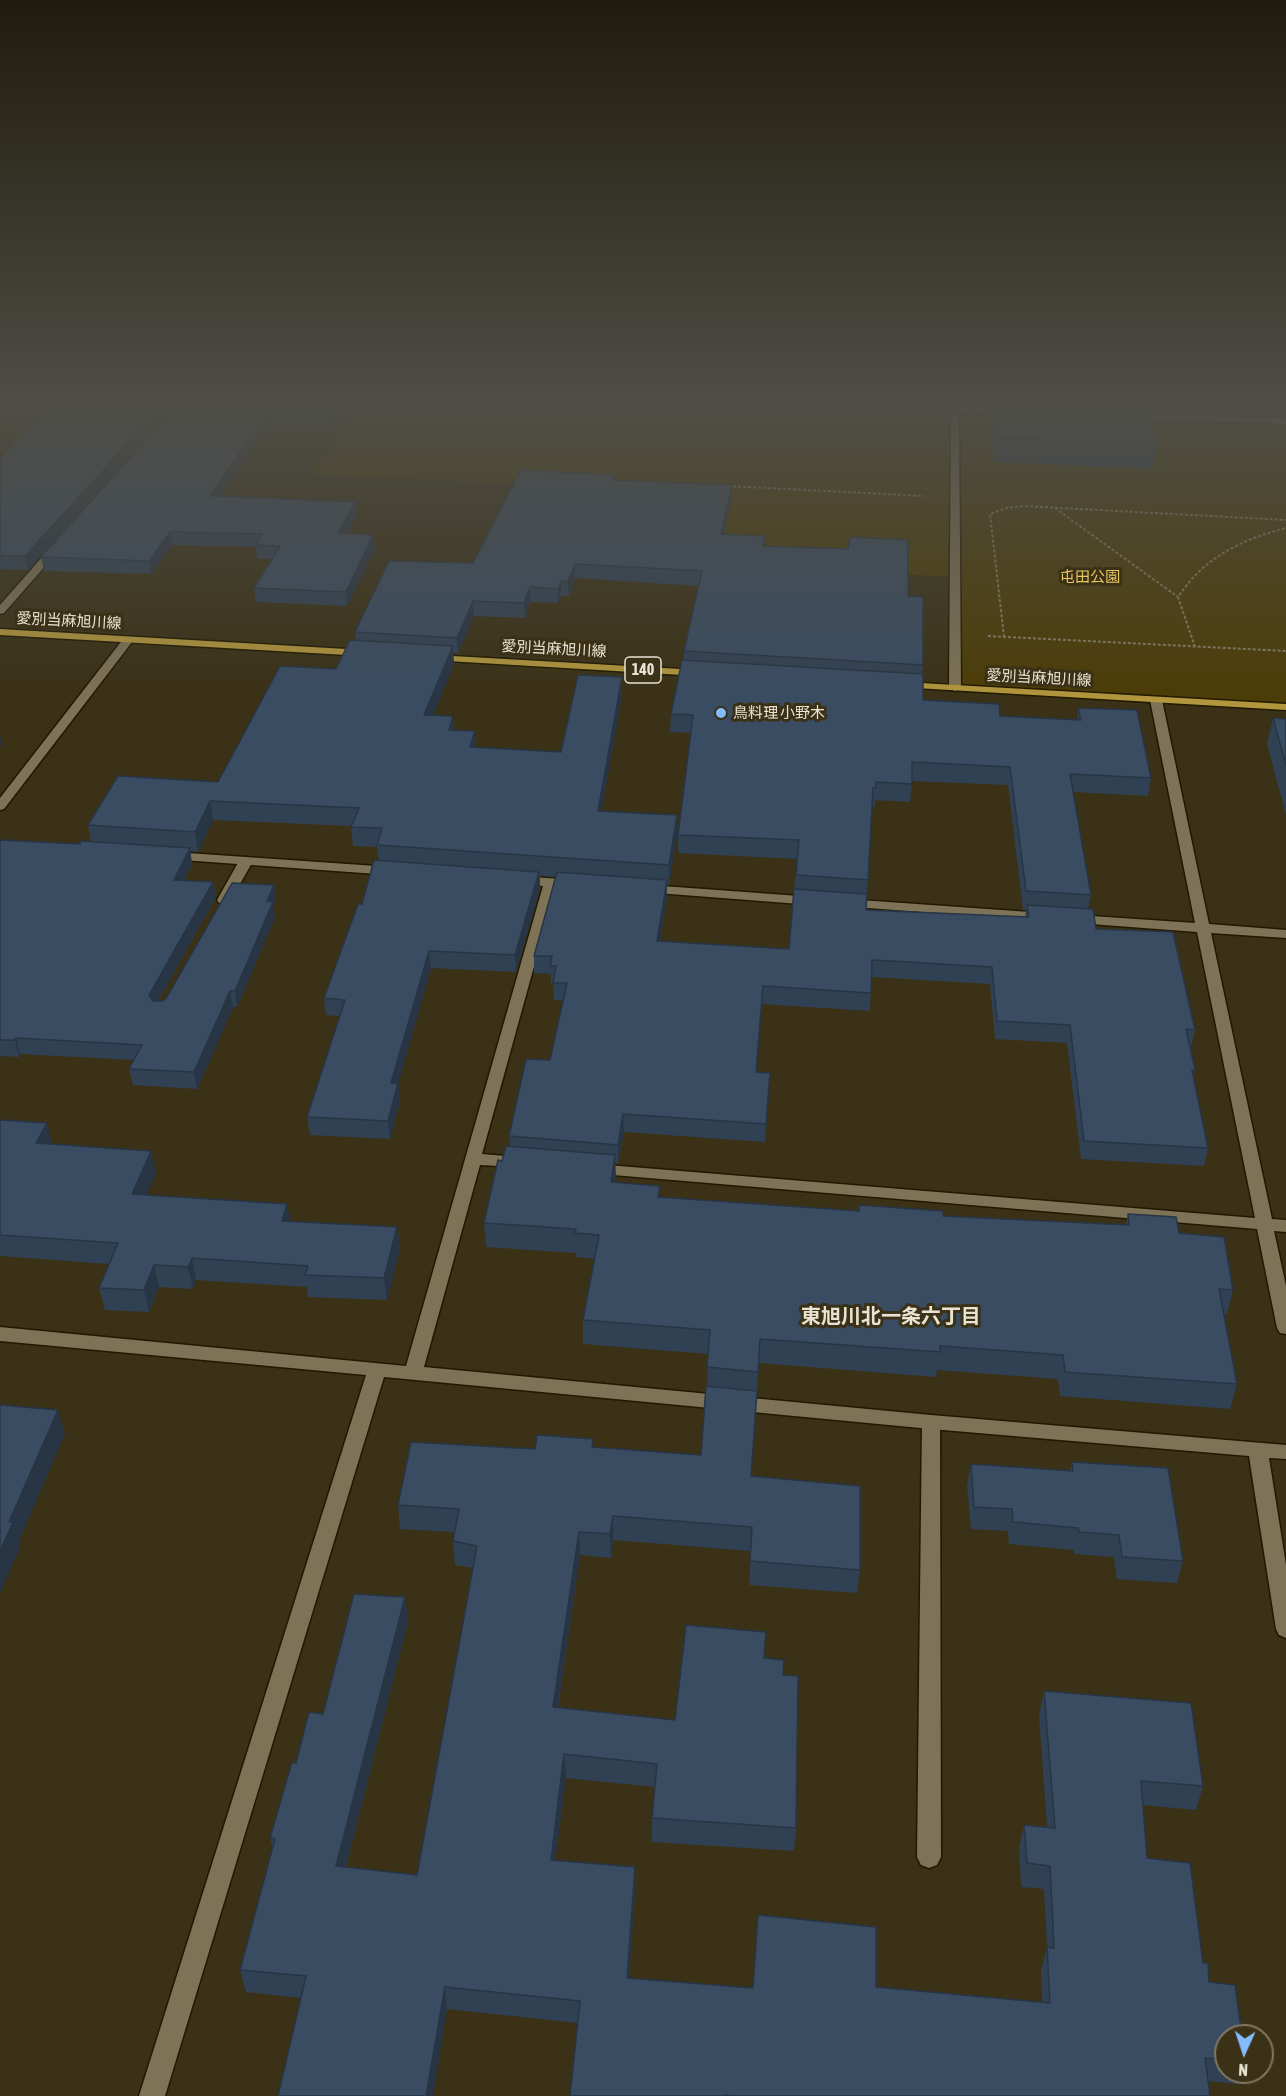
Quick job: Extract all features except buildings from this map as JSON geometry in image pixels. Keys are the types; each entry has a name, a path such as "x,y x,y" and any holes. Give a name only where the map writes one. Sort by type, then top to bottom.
{"main road":[{"name":"愛別当麻旭川線","path":"0,632 379,654"},
{"name":"愛別当麻旭川線","path":"427,657 713,674"},
{"name":"愛別当麻旭川線","path":"893,684 1286,707"}],"street":[{"path":"955,505 955,688"},
{"path":"0,611 63,540"},
{"path":"0,806 128,640"},
{"path":"1156,700 1286,1328"},
{"path":"164,855 411,872"},
{"path":"218,911 246,861"},
{"path":"504,879 587,885"},
{"path":"413,1373 551,882"},
{"path":"634,888 1286,934"},
{"path":"473,1159 532,1164"},
{"path":"579,1167 1286,1226"},
{"path":"0,1334 932,1422 1286,1452"},
{"path":"152,2096 377,1369"},
{"path":"929,1857 932,1422"},
{"path":"1258,1451 1286,1629"}],"path":[{"path":"1004,637 990,514 1006,508 1023,506 1286,519"},
{"path":"1054,508 1178,597 1195,647"},
{"path":"1178,597 1189,579 1226,547 1286,528"},
{"path":"954,635 1286,651"}],"green space":[{"name":"屯田公園","path":"687,505 1286,505 1286,707 955,688 954,577 671,562"}],"place":[{"name":"鳥料理 小野木","path":"721,713"}],"district":[{"name":"東旭川北一条六丁目","path":"891,1317"}]}
